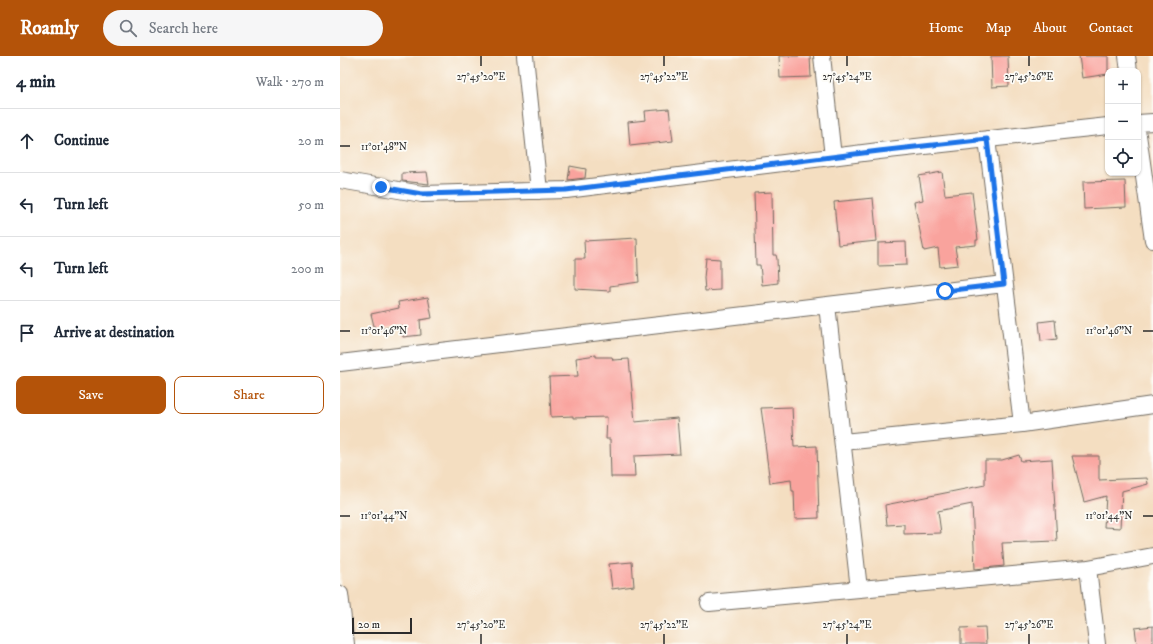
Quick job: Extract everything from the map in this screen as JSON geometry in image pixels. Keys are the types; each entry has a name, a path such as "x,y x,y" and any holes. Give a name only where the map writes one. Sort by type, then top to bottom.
{"street":[{"path":"525,56 539,191"},
{"path":"822,56 833,157"},
{"path":"1127,56 1129,68"},
{"path":"1141,123 1153,122"},
{"path":"340,180 422,194 566,190 833,157 1105,126"},
{"path":"987,139 1022,424"},
{"path":"1139,140 1153,240"},
{"path":"340,364 1004,284"},
{"path":"827,305 859,589"},
{"path":"843,442 1022,424 1153,405"},
{"path":"710,603 1088,568 1153,556"},
{"path":"1088,568 1097,644"},
{"path":"340,594 346,644"}],"building":[{"path":"779,56 810,56 811,77 780,78"},
{"path":"991,56 1008,56 1009,86 992,87"},
{"path":"1079,56 1108,56 1108,68 1105,68 1105,74 1082,78"},
{"path":"669,109 673,141 630,146 628,122 646,120 645,111"},
{"path":"570,166 586,169 585,178 568,180"},
{"path":"427,172 429,184 402,181 402,173"},
{"path":"942,172 945,195 972,192 978,240 976,240 976,245 955,247 958,265 940,267 938,248 924,251 914,202 923,200 919,176"},
{"path":"1125,181 1126,207 1084,209 1083,182"},
{"path":"772,192 773,255 776,255 777,259 778,283 762,285 760,265 756,265 754,193"},
{"path":"873,198 877,241 838,245 834,202"},
{"path":"637,238 639,282 610,286 610,291 575,289 575,259 585,259 584,241"},
{"path":"906,242 907,265 878,266 878,243"},
{"path":"706,258 720,259 720,290 705,291 704,278"},
{"path":"428,297 432,318 420,320 421,335 403,337 402,325 375,330 371,314 399,308 398,302"},
{"path":"1055,320 1057,339 1041,341 1039,322"},
{"path":"596,355 596,357 612,357 613,360 629,359 635,422 677,418 680,454 634,456 635,477 611,477 610,439 606,439 607,417 551,417 549,377 578,376 576,358"},
{"path":"792,407 794,447 817,446 819,518 795,519 794,491 792,491 791,480 770,483 761,408"},
{"path":"1019,455 1021,461 1052,459 1057,541 1002,543 1004,566 975,569 972,504 938,511 941,533 904,534 904,524 887,525 885,505 985,485 985,460 1002,460"},
{"path":"1072,456 1099,456 1099,480 1147,478 1148,484 1122,491 1120,528 1104,527 1106,496 1084,502"},
{"path":"632,562 634,586 612,589 609,564"},
{"path":"1153,626 1153,644 1137,644 1135,628"},
{"path":"985,627 986,644 961,644 961,628"}],"route":[{"path":"381,187 422,194 566,190 987,139 1004,284 945,291"}]}
